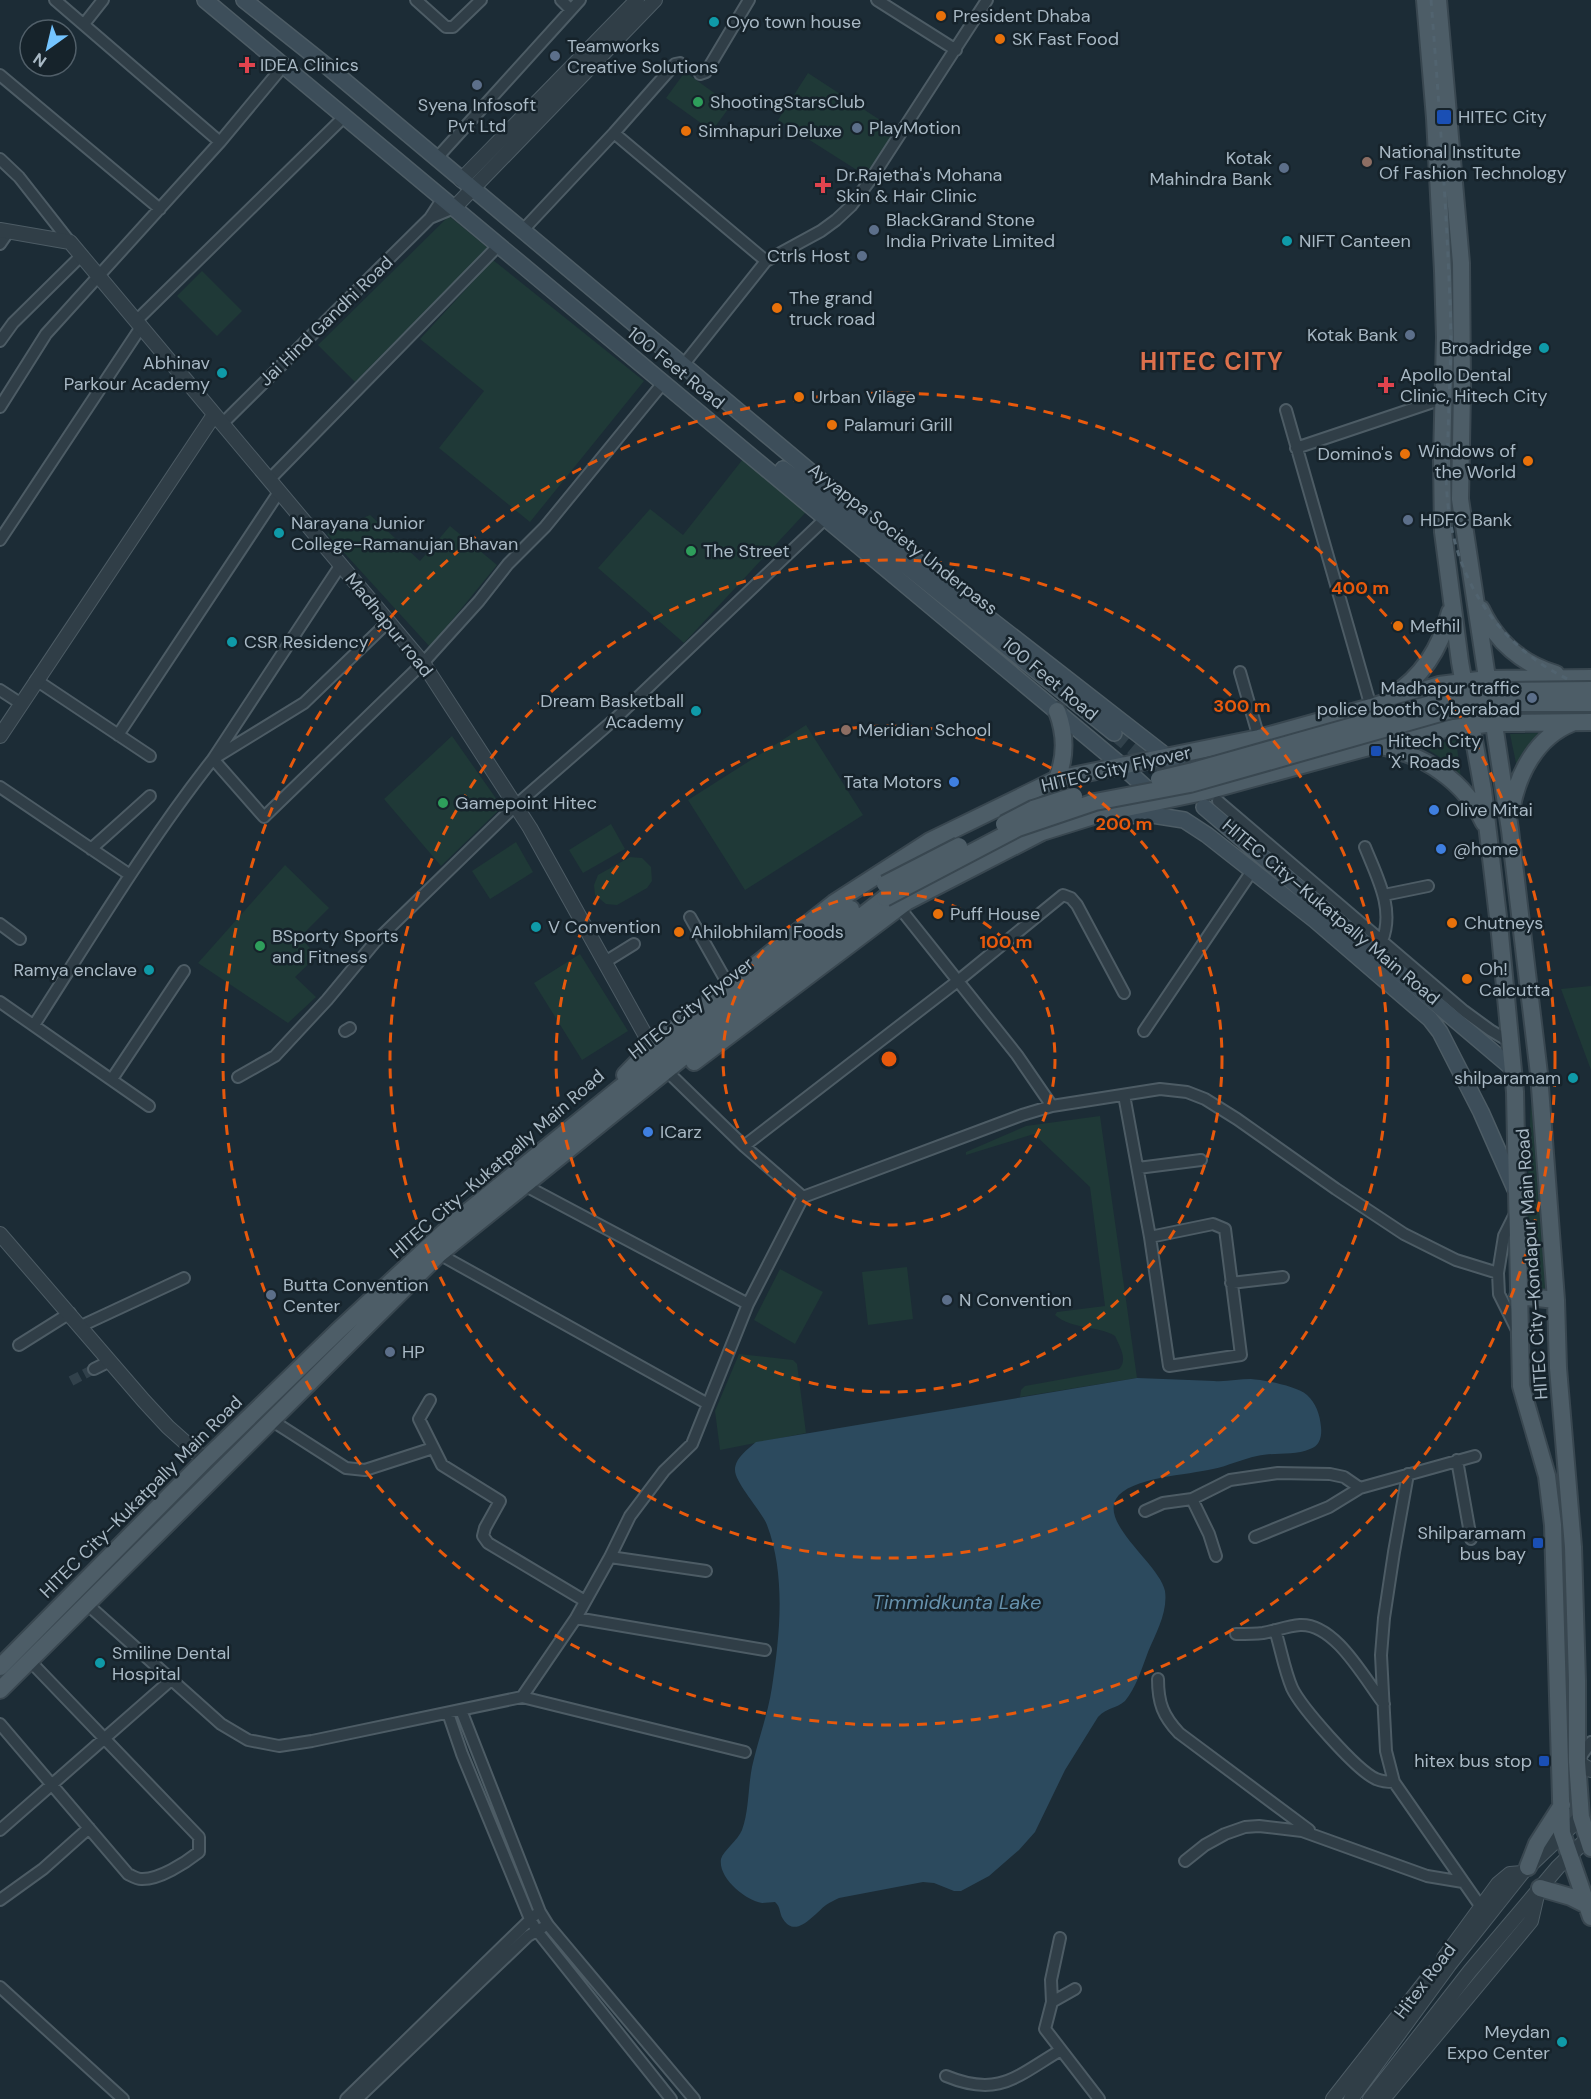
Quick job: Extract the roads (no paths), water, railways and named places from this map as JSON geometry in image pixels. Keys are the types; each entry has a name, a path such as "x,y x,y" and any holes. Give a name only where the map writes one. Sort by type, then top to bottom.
{"main road":[{"name":"100 Feet Road","path":"205,0 827,517 1058,711 1161,802"},
{"name":"100 Feet Road","path":"244,0 328,67 936,577 1166,756 1204,800"},
{"name":"HITEC City–Kondapur Main Road","path":"1425,0 1435,118 1443,271 1445,398 1442,459 1443,532 1451,605 1483,790 1515,1092 1521,1386 1545,1468 1552,1525 1562,1833 1589,1911"},
{"path":"1438,0 1461,263 1463,327 1460,499 1476,597 1490,626 1512,652 1532,665 1553,674 1573,678 1591,678"},
{"path":"568,303 586,283"},
{"name":"Ayyappa Society Underpass","path":"719,429 814,492 1114,733"},
{"name":"HITEC City–Kondapur Main Road","path":"1476,597 1510,830 1539,1074 1556,1300 1558,1368 1573,1548 1577,1681 1584,1766 1581,1817 1589,1843"},
{"path":"1371,707 1397,692 1419,674 1428,663 1444,631 1451,605"},
{"name":"HITEC City–Kukatpally Main Road","path":"0,1667 205,1460 339,1330 455,1222 620,1088 628,1071 652,1047 834,903 930,841 1057,779 1258,738 1463,681 1573,678"},
{"name":"HITEC City Flyover","path":"635,1097 885,884 1033,809 1084,793 1193,771 1459,696 1509,691 1591,690"},
{"name":"HITEC City Flyover","path":"620,1088 885,898 1018,828 1095,802 1190,784 1458,708 1508,703 1591,702"},
{"path":"1057,779 1064,763 1065,748 1058,711"},
{"path":"1510,830 1513,798 1526,766 1535,752 1554,732 1583,722"},
{"name":"HITEC City–Kukatpally Main Road","path":"0,1690 439,1254 635,1097 646,1094 673,1077 726,1039 899,907 1042,832 1087,817 1161,802 1204,800 1376,745 1471,725 1583,722"},
{"path":"1376,745 1402,751 1437,768 1472,804 1488,832"},
{"path":"1204,800 1512,1068"},
{"name":"HITEC City–Kukatpally Main Road","path":"1087,817 1097,819 1146,814 1184,820 1207,835 1315,920 1430,1019 1440,1032 1481,1112 1518,1195"},
{"path":"1518,1296 1556,1300"},
{"path":"1525,1870 1537,1844 1562,1805"},
{"path":"1539,1889 1571,1897 1589,1911"}],"street":[{"path":"56,0 220,142"},
{"path":"84,24 103,0"},
{"path":"416,0 446,27 453,27 481,0"},
{"path":"561,0 571,10"},
{"path":"436,159 580,0"},
{"path":"449,203 637,0"},
{"path":"466,184 655,0"},
{"path":"700,74 706,72 749,0"},
{"path":"877,0 956,50"},
{"path":"684,364 766,261 821,231 851,206 871,179 987,0"},
{"path":"523,230 675,64 680,63"},
{"path":"0,407 46,334 220,142 284,65"},
{"path":"0,75 160,209"},
{"path":"0,540 138,324 345,116"},
{"path":"614,133 766,261"},
{"path":"0,159 19,177 70,242"},
{"name":"Jai Hind Gandhi Road","path":"218,419 449,203"},
{"path":"0,244 4,230 70,242"},
{"name":"Madhapur road","path":"70,242 423,663 530,828 652,1047"},
{"path":"269,480 499,245"},
{"path":"0,340 13,323 81,256"},
{"path":"213,759 264,817 423,663 480,601 508,564 545,527 663,383"},
{"path":"1296,448 1445,398"},
{"path":"1286,410 1371,707"},
{"path":"0,736 36,680 218,419"},
{"path":"118,735 279,492"},
{"path":"238,1077 275,1056 327,1000 375,942 515,806 616,718 827,517"},
{"path":"34,1025 130,875 213,759 340,566"},
{"path":"213,759 304,703 388,622"},
{"path":"1240,672 1258,738"},
{"path":"36,680 150,756"},
{"path":"0,690 21,703"},
{"path":"0,787 130,875"},
{"path":"91,849 150,796"},
{"path":"1218,801 1464,1011 1510,1042"},
{"path":"1365,847 1384,895 1388,918 1387,929 1382,941"},
{"path":"1144,1031 1252,872"},
{"path":"1384,895 1428,886"},
{"path":"744,1146 959,980 1063,895 1071,898 1077,905 1124,993"},
{"path":"899,907 1017,1054 1052,1106"},
{"path":"690,916 729,986"},
{"path":"0,924 20,939"},
{"path":"604,962 634,944"},
{"path":"112,1079 184,972"},
{"path":"0,1002 149,1106"},
{"path":"673,1077 744,1146 803,1197"},
{"path":"522,1697 576,1618 630,1516 664,1472 692,1444 748,1304 803,1197 991,1125 1052,1106 1160,1089 1187,1092 1205,1099 1404,1234 1456,1260 1498,1273"},
{"path":"1124,1095 1150,1237 1169,1366 1241,1355 1225,1229 1213,1224 1150,1237"},
{"path":"1138,1168 1201,1160"},
{"path":"524,1185 748,1304"},
{"path":"1516,1212 1504,1236 1498,1273 1499,1294 1519,1335"},
{"path":"0,1234 168,1427 205,1460"},
{"path":"439,1254 708,1404"},
{"path":"1231,1283 1283,1277"},
{"path":"81,1326 184,1278"},
{"path":"18,1345 70,1313"},
{"path":"94,1369 110,1361"},
{"path":"430,1400 419,1419 442,1466 500,1501 483,1533 488,1544 585,1601"},
{"path":"271,1420 346,1468 365,1470 433,1448"},
{"path":"1256,1537 1329,1507 1360,1488 1475,1456"},
{"path":"1457,1460 1471,1539"},
{"path":"1145,1511 1163,1503 1192,1499 1230,1480 1278,1473 1330,1474 1344,1477 1360,1488"},
{"path":"1408,1474 1384,1618 1382,1654 1386,1751 1394,1782 1480,1907"},
{"path":"1192,1499 1209,1534 1216,1556"},
{"path":"610,1557 706,1571"},
{"path":"88,1605 221,1724 248,1740 279,1746 522,1697 745,1752"},
{"path":"576,1618 765,1650"},
{"path":"1236,1634 1256,1634 1298,1625 1321,1629 1337,1643 1384,1704"},
{"path":"1275,1630 1287,1674 1302,1704 1349,1758 1376,1779 1394,1782"},
{"path":"0,1724 128,1874 140,1879 152,1878 182,1865 199,1852 199,1837 30,1661"},
{"path":"1158,1679 1160,1707 1167,1720 1179,1733 1314,1834"},
{"path":"0,1830 171,1680"},
{"path":"461,1710 540,1912 548,1925 694,2099"},
{"path":"448,1713 462,1754 530,1919 537,1931 670,2099"},
{"path":"1584,1766 1591,1742"},
{"name":"Hitex Road","path":"1351,2099 1449,1965 1525,1870 1581,1817"},
{"path":"1185,1861 1205,1845 1225,1834 1245,1827 1285,1829 1314,1834 1427,1876 1463,1882"},
{"path":"0,1900 43,1869 89,1828"},
{"name":"Hitex Road","path":"1370,2099 1470,1971 1539,1889 1570,1854 1589,1843"},
{"name":"Hitex Road","path":"1333,2099 1441,1962 1498,1884 1510,1874 1525,1870"},
{"name":"Hitex Road","path":"1383,2099 1531,1921 1539,1889"},
{"path":"346,2099 530,1919 540,1912"},
{"path":"357,2099 528,1936 548,1925"},
{"path":"1060,1938 1051,1980 1052,2002 1045,2028 1099,2099"},
{"path":"0,1988 123,2099"},
{"path":"1052,2002 1075,1989"},
{"path":"946,2076 977,2086 1004,2083 1061,2050"}],"water":[{"name":"Timmidkunta Lake","path":"1137,1378 1219,1381 1251,1379 1288,1386 1307,1395 1313,1402 1320,1418 1321,1437 1316,1446 1304,1451 1257,1456 1213,1469 1146,1481 1123,1492 1116,1499 1114,1509 1117,1521 1161,1581 1165,1591 1165,1607 1158,1630 1132,1690 1125,1701 1098,1717 1065,1770 1035,1832 1019,1850 989,1876 961,1891 923,1882 839,1898 799,1926 788,1925 775,1902 762,1903 741,1893 728,1880 721,1866 721,1859 740,1834 744,1823 752,1767 772,1687 780,1605 773,1544 764,1519 736,1475 735,1470 740,1458 756,1442"}],"tunnel":[{"path":"1114,733 1174,782"},
{"path":"71,1381 94,1369"}],"railway":[{"path":"1431,0 1450,303 1451,352 1446,479 1451,527 1460,558 1489,614 1509,637 1533,658 1560,675 1591,689"}],"place":[{"name":"President Dhaba","path":"941,16"},
{"name":"Oyo town house","path":"714,22"},
{"name":"SK Fast Food","path":"1000,39"},
{"name":"Teamworks Creative Solutions","path":"555,56"},
{"name":"IDEA Clinics","path":"247,65"},
{"name":"Syena Infosoft Pvt Ltd","path":"477,85"},
{"name":"ShootingStarsClub","path":"698,102"},
{"name":"HITEC City","path":"1444,117"},
{"name":"PlayMotion","path":"857,128"},
{"name":"Simhapuri Deluxe","path":"686,131"},
{"name":"National Institute Of Fashion Technology","path":"1367,162"},
{"name":"Kotak Mahindra Bank","path":"1284,168"},
{"name":"Dr.Rajetha's Mohana Skin & Hair Clinic","path":"823,185"},
{"name":"BlackGrand Stone India Private Limited","path":"874,230"},
{"name":"NIFT Canteen","path":"1287,241"},
{"name":"Ctrls Host","path":"862,256"},
{"name":"The grand truck road","path":"777,308"},
{"name":"Kotak Bank","path":"1410,335"},
{"name":"Broadridge","path":"1544,348"},
{"name":"Abhinav Parkour Academy","path":"222,373"},
{"name":"Apollo Dental Clinic, Hitech City","path":"1386,385"},
{"name":"Urban Vilage","path":"799,397"},
{"name":"Palamuri Grill","path":"832,425"},
{"name":"Domino's","path":"1405,454"},
{"name":"Windows of the World","path":"1528,461"},
{"name":"HDFC Bank","path":"1408,520"},
{"name":"Narayana Junior College-Ramanujan Bhavan","path":"279,533"},
{"name":"The Street","path":"691,551"},
{"name":"Mefhil","path":"1398,626"},
{"name":"CSR Residency","path":"232,642"},
{"name":"Madhapur traffic police booth Cyberabad","path":"1532,698"},
{"name":"Dream Basketball Academy","path":"696,711"},
{"name":"Meridian School","path":"846,730"},
{"name":"Hitech City 'X' Roads","path":"1376,751"},
{"name":"Tata Motors","path":"954,782"},
{"name":"Gamepoint Hitec","path":"443,803"},
{"name":"Olive Mitai","path":"1434,810"},
{"name":"@home","path":"1441,849"},
{"name":"Puff House","path":"938,914"},
{"name":"Chutneys","path":"1452,923"},
{"name":"V Convention","path":"536,927"},
{"name":"Ahilobhilam Foods","path":"679,932"},
{"name":"BSporty Sports and Fitness","path":"260,946"},
{"name":"Ramya enclave","path":"149,970"},
{"name":"Oh! Calcutta","path":"1467,979"},
{"name":"shilparamam","path":"1573,1078"},
{"name":"ICarz","path":"648,1132"},
{"name":"Butta Convention Center","path":"271,1295"},
{"name":"N Convention","path":"947,1300"},
{"name":"HP","path":"390,1352"},
{"name":"Shilparamam bus bay","path":"1538,1543"},
{"name":"Smiline Dental Hospital","path":"100,1663"},
{"name":"hitex bus stop","path":"1544,1761"},
{"name":"Meydan Expo Center","path":"1562,2042"}],"district":[{"name":"HITEC CITY","path":"1212,361"}]}
